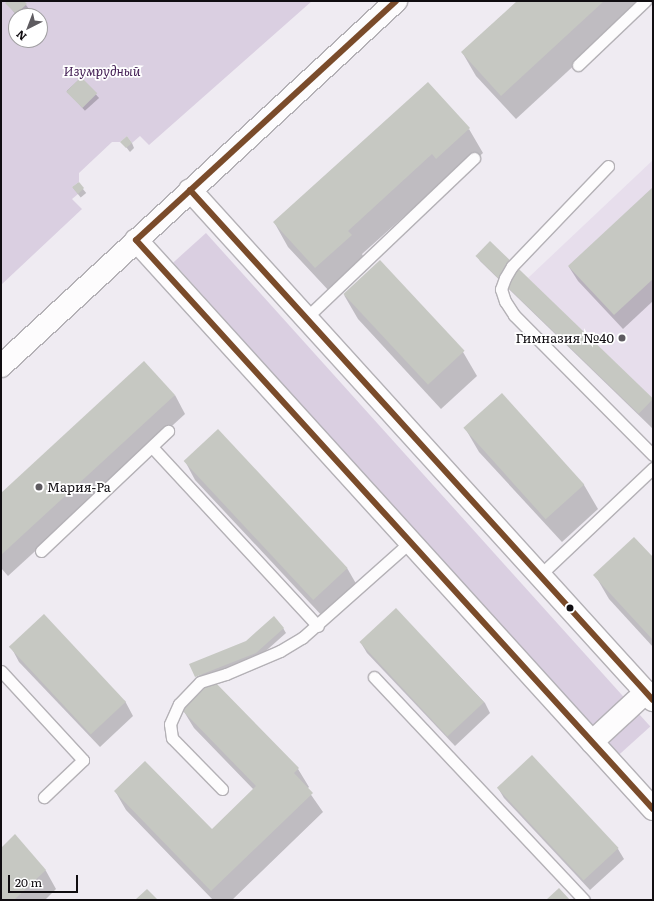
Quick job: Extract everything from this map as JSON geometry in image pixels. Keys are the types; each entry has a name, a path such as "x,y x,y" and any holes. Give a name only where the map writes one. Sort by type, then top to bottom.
{"street":[{"path":"1,366 396,1"},
{"path":"190,190 650,696 592,742"},
{"path":"136,240 653,809"}],"lane":[{"path":"578,65 645,1"},
{"path":"306,318 474,158"},
{"path":"608,166 512,266 504,278 501,289 505,301 514,315 653,455"},
{"path":"41,551 168,431"},
{"path":"152,447 318,626"},
{"path":"540,575 653,468"},
{"path":"222,789 172,738 170,724 179,704 200,682 226,674 280,651 302,638 318,626 410,542"},
{"path":"1,671 82,760 44,797"},
{"path":"374,677 584,900"}],"shaded area":[{"name":"Гимназия №40","path":"653,160 653,399 528,278"}],"green space":[{"name":"Изумрудный","path":"1,1 312,1 149,145 140,136 132,143 127,136 120,142 112,142 79,173 79,182 72,187 78,194 72,199 82,209 1,285"},
{"path":"206,233 650,726 618,756 173,262"}],"building":[{"path":"8,1 24,1 27,4 23,8 10,8 5,3"},
{"path":"517,1 604,1 501,96 461,52"},
{"path":"81,77 97,93 82,108 66,92"},
{"path":"428,82 470,128 436,159 432,154 348,231 352,235 315,268 273,222"},
{"path":"127,136 132,143 126,148 120,142"},
{"path":"79,182 84,188 78,194 72,187"},
{"path":"653,187 653,279 614,315 568,266"},
{"path":"490,241 653,398 639,414 475,256"},
{"path":"380,260 465,351 428,385 343,294"},
{"path":"144,361 175,395 1,555 1,493"},
{"path":"502,393 584,484 546,519 463,428"},
{"path":"218,429 348,568 313,600 184,461"},
{"path":"634,537 653,557 653,640 593,575"},
{"path":"396,608 484,702 447,736 359,642"},
{"path":"44,614 126,702 91,734 9,647"},
{"path":"274,616 284,628 256,653 195,677 189,664 246,641"},
{"path":"213,680 299,768 294,773 313,793 211,891 114,791 145,761 212,829 256,786 182,710"},
{"path":"532,755 619,848 584,881 497,788"},
{"path":"15,834 46,870 14,900 1,900 1,848"},
{"path":"559,888 570,900 546,900"},
{"path":"147,889 158,900 135,900"}],"transit line":[{"path":"396,1 136,240 653,809"},
{"path":"190,190 653,700"}],"place":[{"name":"Гимназия №40","path":"622,338"},
{"name":"Мария-Ра","path":"39,487"}]}
